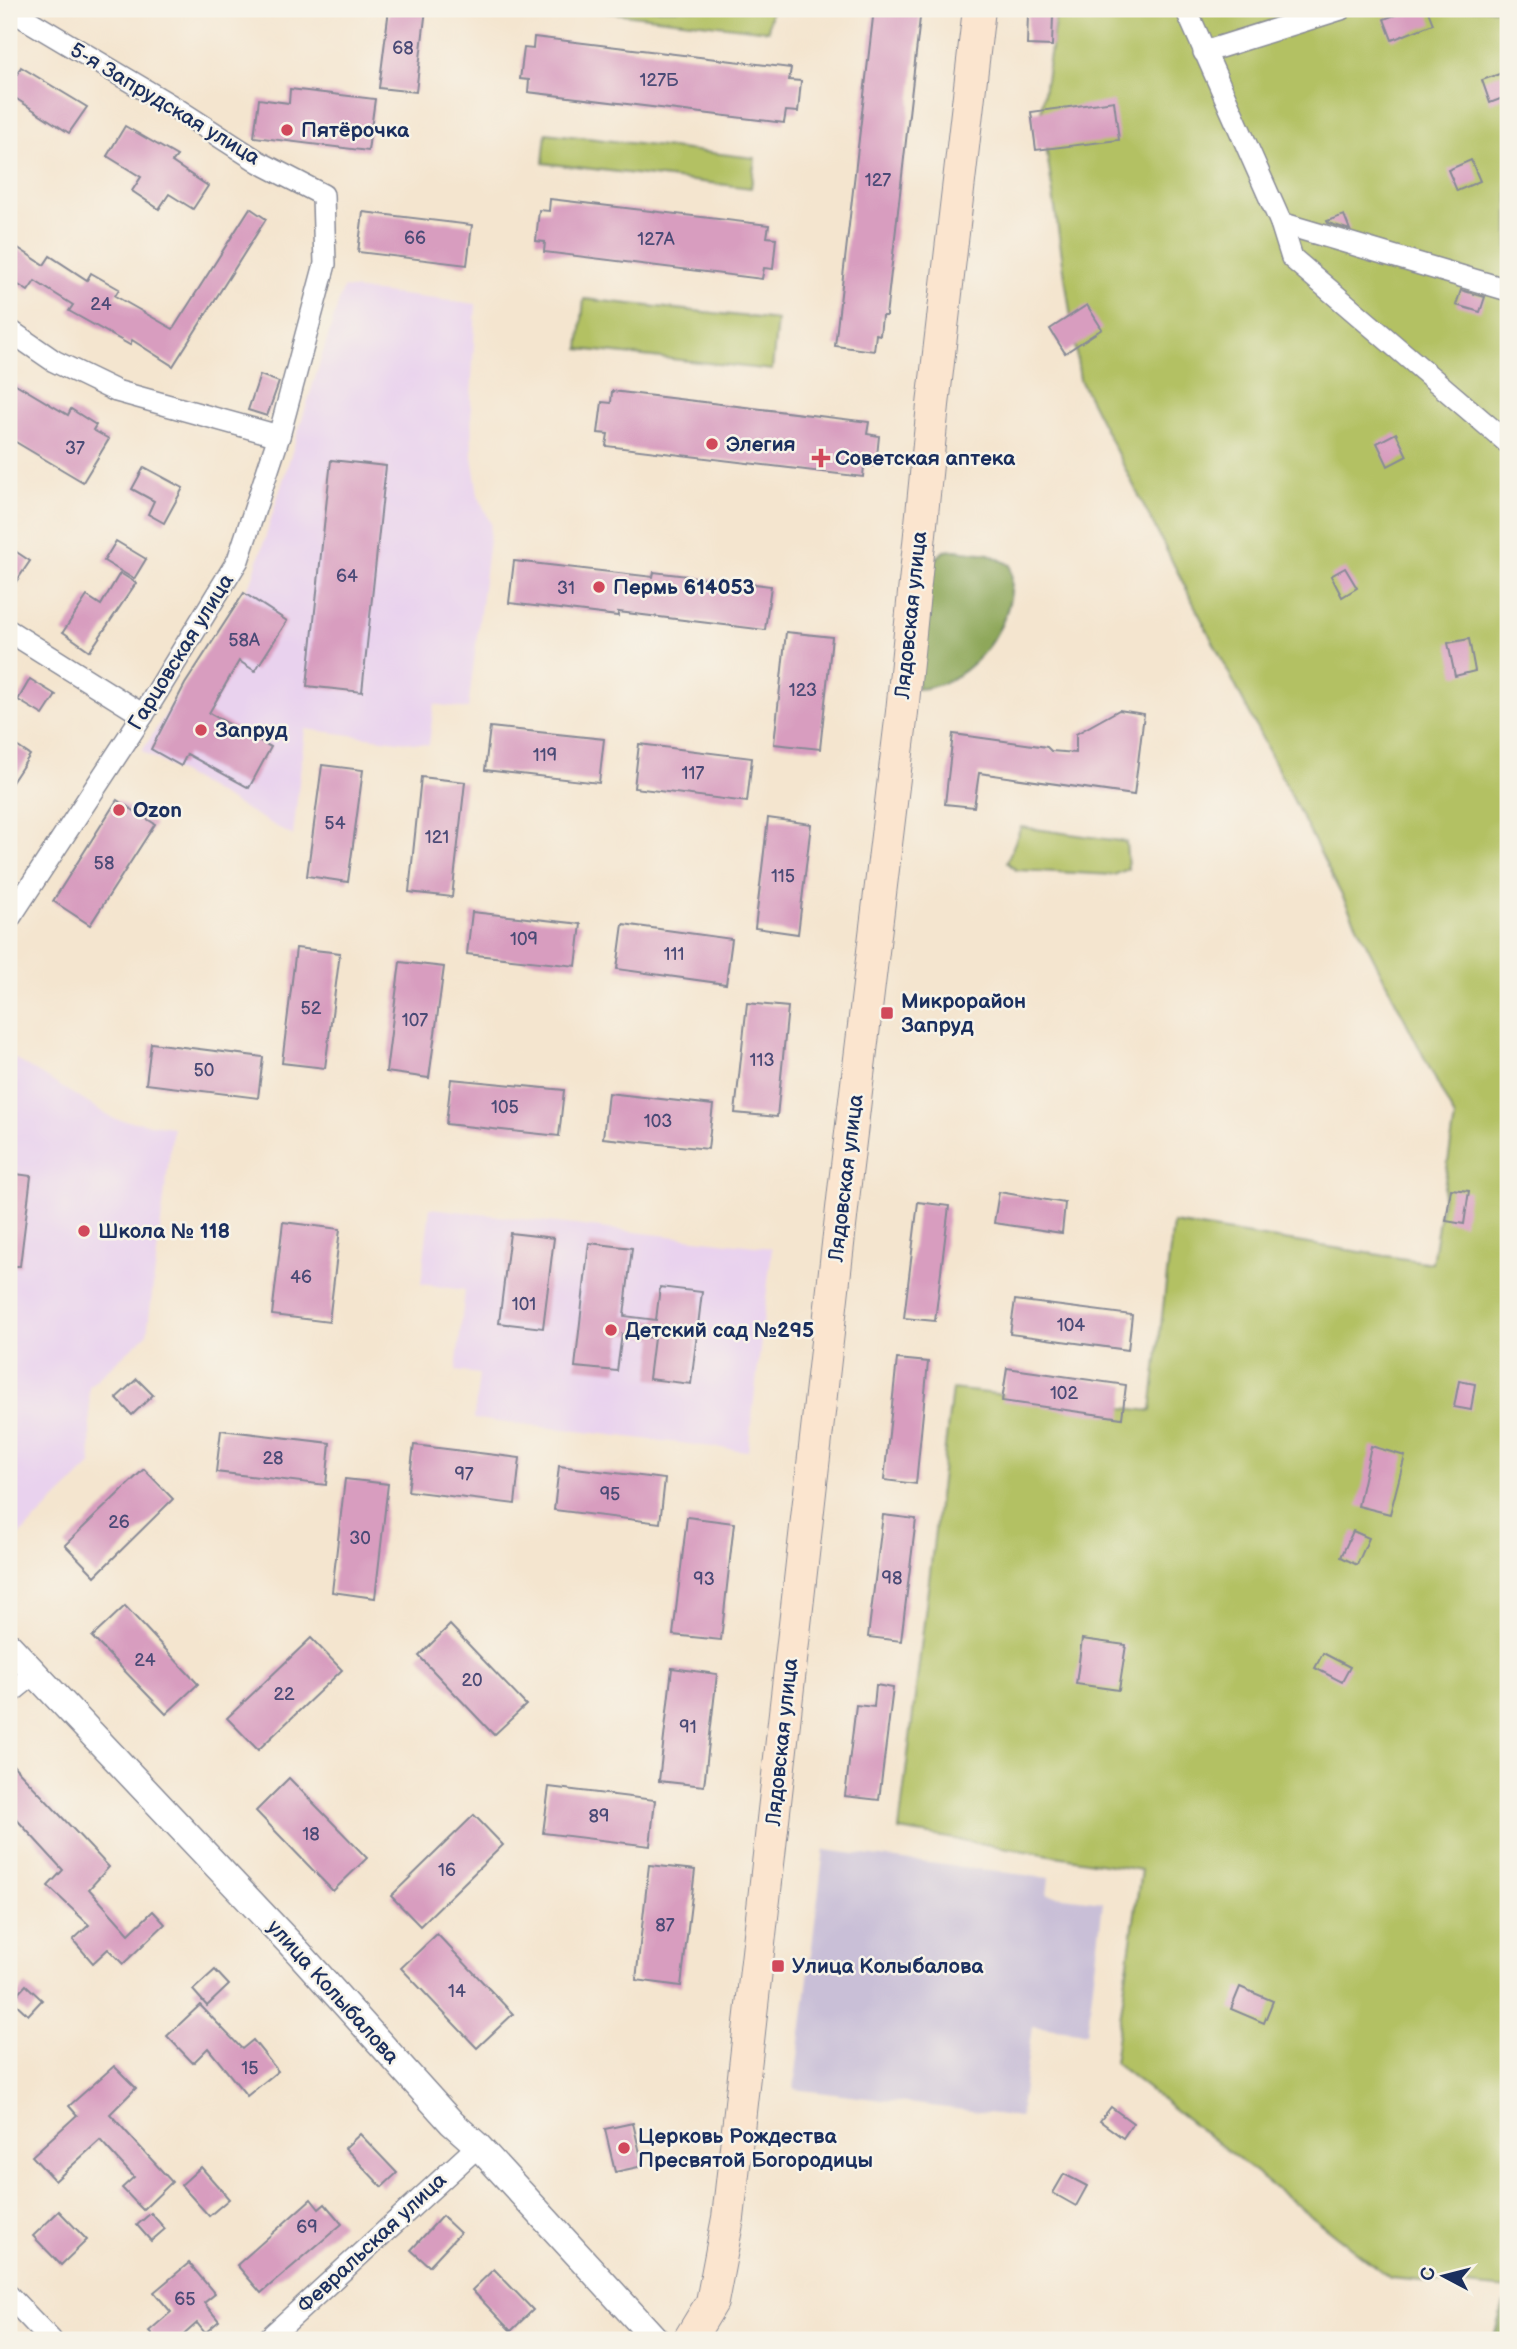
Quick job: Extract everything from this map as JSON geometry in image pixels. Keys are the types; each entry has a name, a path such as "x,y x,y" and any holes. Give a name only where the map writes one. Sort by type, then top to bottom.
{"main road":[{"name":"Лядовская улица","path":"689,2340 712,2302 728,2218 842,1204 902,712 933,405 980,9"}],"street":[{"name":"5-я Запрудская улица","path":"9,9 177,109 259,162 323,195"},
{"path":"1186,9 1281,223 1292,258 1508,443"},
{"path":"1204,52 1341,9"},
{"name":"Гарцовская улица","path":"9,918 143,715 231,575 279,436 325,264 323,195"},
{"path":"1281,223 1508,289"},
{"path":"9,330 54,361 116,391 279,436"},
{"path":"9,631 143,715"},
{"name":"улица Колыбалова","path":"9,1646 299,1953 452,2123 478,2147 656,2340"},
{"path":"9,1694 35,1673"},
{"name":"Февральская улица","path":"267,2340 478,2147"},
{"path":"9,2296 51,2340"}],"shaded area":[{"path":"343,288 476,304 471,399 472,456 478,495 491,524 468,709 434,704 429,745 305,729 293,836 142,751 252,580"},
{"name":"Школа № 118","path":"9,1055 114,1119 173,1127 147,1334 89,1386 91,1465 9,1546"},
{"name":"Детский сад №295","path":"430,1208 772,1248 748,1451 474,1419 479,1374 456,1371 465,1290 421,1284"},
{"path":"824,1850 1049,1878 1047,1895 1103,1902 1087,2033 1032,2026 1020,2117 794,2089"}],"green space":[{"path":"579,9 771,9 768,31"},
{"path":"1057,9 1508,9 1508,2289 1390,2278 1114,2062 1141,1870 899,1830 952,1389 1151,1411 1173,1223 1432,1263 1455,1118 1080,380 1041,112"},
{"path":"546,133 755,158 751,188 543,163"},
{"path":"584,299 777,320 772,370 579,349"},
{"path":"944,551 989,554 1010,565 1012,585 1008,606 989,646 974,663 937,685 917,689 928,566"},
{"path":"1021,827 1126,842 1128,869 1114,875 1016,870 1007,862"},
{"path":"1508,2302 1508,2340 1493,2340 1504,2303"}],"building":[{"path":"389,9 426,9 416,92 379,88"},
{"path":"874,9 921,9 886,316 882,316 880,335 876,334 874,351 835,346"},
{"path":"1411,9 1427,9 1433,24 1392,40 1384,19"},
{"path":"1028,14 1053,15 1052,46 1027,45"},
{"path":"534,37 791,68 789,80 801,81 798,112 786,111 784,123 528,92 529,80 520,79 524,48 533,49"},
{"path":"21,67 87,107 69,133 9,94 9,88"},
{"path":"1508,71 1508,96 1490,103 1482,80"},
{"path":"290,89 375,99 368,151 254,137 259,99 289,103"},
{"path":"1114,101 1119,140 1036,150 1031,112"},
{"path":"125,126 177,156 172,162 208,186 193,209 169,194 159,209 132,191 141,177 107,156"},
{"path":"1471,160 1480,181 1457,191 1448,170"},
{"path":"550,199 769,225 767,237 776,238 773,269 764,268 762,279 544,252 545,242 536,241 539,210 549,211"},
{"path":"250,208 266,219 173,366 132,340 130,345 69,311 73,305 35,281 28,291 9,279 9,242 44,265 50,256 87,280 91,273 119,289 115,296 173,329"},
{"path":"363,212 472,225 467,265 358,252"},
{"path":"1344,215 1350,230 1327,221"},
{"path":"1461,290 1485,297 1480,312 1456,305"},
{"path":"1087,305 1102,329 1065,353 1050,329"},
{"path":"260,375 279,382 267,416 248,410"},
{"path":"9,380 68,415 71,409 96,425 93,430 109,439 83,482 9,438"},
{"path":"612,391 869,422 867,434 879,436 876,466 864,465 863,477 606,446 608,434 598,433 602,402 611,403"},
{"path":"1396,433 1407,456 1388,466 1377,443"},
{"path":"331,460 386,466 362,692 307,686"},
{"path":"144,467 183,488 164,523 148,514 154,501 132,489"},
{"path":"116,541 146,559 134,579 104,561"},
{"path":"9,547 30,561 9,592"},
{"path":"514,561 653,577 654,572 771,586 765,630 618,612 618,616 509,603"},
{"path":"1345,568 1357,588 1342,597 1331,576"},
{"path":"120,573 136,583 90,651 63,632 87,596 101,605"},
{"path":"244,593 287,621 255,671 239,661 209,713 271,747 249,788 187,754 181,766 151,749 185,684"},
{"path":"786,632 832,637 820,749 774,744"},
{"path":"1469,639 1475,671 1455,676 1448,643"},
{"path":"30,679 56,695 43,715 18,700"},
{"path":"1119,710 1144,714 1134,795 979,773 974,807 945,804 953,734 1076,753 1076,734"},
{"path":"490,727 604,739 599,783 485,770"},
{"path":"9,741 30,755 9,787"},
{"path":"639,744 752,758 747,802 634,788"},
{"path":"322,765 363,770 348,882 307,876"},
{"path":"421,777 465,782 452,897 409,892"},
{"path":"117,800 155,824 90,925 53,901"},
{"path":"768,818 811,824 798,934 755,928"},
{"path":"472,912 581,924 576,966 467,954"},
{"path":"623,924 732,939 726,984 617,969"},
{"path":"296,948 340,953 325,1068 282,1063"},
{"path":"400,962 444,967 429,1078 386,1072"},
{"path":"747,1003 788,1007 777,1117 735,1113"},
{"path":"151,1043 263,1057 258,1098 146,1084"},
{"path":"451,1079 564,1090 559,1136 446,1124"},
{"path":"608,1093 713,1105 708,1149 603,1138"},
{"path":"9,1173 31,1176 20,1266 9,1266"},
{"path":"1451,1189 1469,1191 1464,1224 1446,1221"},
{"path":"999,1192 1065,1203 1062,1233 994,1223"},
{"path":"918,1202 949,1206 935,1321 904,1318"},
{"path":"283,1222 340,1229 329,1322 272,1315"},
{"path":"510,1233 554,1238 543,1328 499,1323"},
{"path":"589,1243 632,1248 624,1316 656,1320 660,1287 702,1292 691,1384 649,1379 654,1338 622,1334 617,1371 575,1367"},
{"path":"1015,1300 1132,1315 1128,1350 1010,1334"},
{"path":"897,1359 928,1362 916,1484 884,1480"},
{"path":"1007,1368 1126,1385 1122,1418 1002,1401"},
{"path":"137,1379 153,1395 132,1415 116,1398"},
{"path":"1459,1381 1475,1384 1471,1410 1454,1407"},
{"path":"221,1430 330,1443 326,1485 216,1472"},
{"path":"414,1445 520,1458 515,1504 408,1491"},
{"path":"1371,1446 1405,1456 1390,1514 1358,1506"},
{"path":"559,1466 665,1479 660,1523 554,1510"},
{"path":"144,1469 173,1499 95,1576 65,1545"},
{"path":"345,1479 388,1484 375,1598 332,1592"},
{"path":"883,1515 916,1519 901,1641 868,1637"},
{"path":"687,1517 734,1523 721,1640 673,1635"},
{"path":"1353,1531 1369,1538 1357,1565 1341,1557"},
{"path":"125,1606 198,1684 166,1714 92,1637"},
{"path":"450,1625 526,1705 494,1735 419,1656"},
{"path":"311,1638 342,1670 258,1750 227,1718"},
{"path":"1082,1639 1126,1645 1119,1690 1076,1684"},
{"path":"1323,1653 1350,1667 1342,1682 1315,1668"},
{"path":"672,1668 717,1674 704,1786 659,1781"},
{"path":"876,1685 893,1688 879,1800 845,1796 856,1705 874,1707"},
{"path":"9,1761 109,1867 89,1889 129,1934 153,1911 165,1924 123,1964 108,1949 93,1963 73,1940 89,1925 48,1886 63,1870 9,1811"},
{"path":"289,1778 367,1858 333,1891 256,1811"},
{"path":"549,1787 655,1800 650,1846 543,1833"},
{"path":"474,1815 503,1845 420,1926 391,1896"},
{"path":"649,1865 695,1870 681,1986 636,1980"},
{"path":"437,1934 513,2014 477,2048 401,1968"},
{"path":"215,1970 229,1985 207,2006 193,1990"},
{"path":"26,1985 42,2000 28,2015 12,2000"},
{"path":"1240,1987 1273,2001 1264,2023 1231,2009"},
{"path":"200,2005 242,2049 253,2040 278,2071 247,2096 208,2048 193,2063 167,2036"},
{"path":"114,2066 136,2088 110,2114 172,2182 143,2210 122,2188 134,2177 100,2140 55,2181 32,2156 77,2115 69,2106"},
{"path":"1111,2107 1133,2123 1123,2138 1100,2121"},
{"name":"Церковь Рождества Пресвятой Богородицы","path":"633,2123 643,2166 615,2172 605,2129"},
{"path":"360,2134 397,2173 382,2187 345,2148"},
{"path":"201,2167 229,2199 209,2216 181,2185"},
{"path":"1064,2174 1087,2186 1076,2206 1053,2193"},
{"path":"311,2199 319,2209 325,2204 342,2224 261,2293 237,2265"},
{"path":"59,2211 87,2240 61,2265 33,2236"},
{"path":"151,2213 165,2229 151,2241 137,2225"},
{"path":"442,2216 460,2233 429,2266 411,2250"},
{"path":"189,2263 215,2294 204,2303 219,2321 205,2333 197,2323 178,2340 157,2340 149,2331 171,2312 154,2292"},
{"path":"494,2269 533,2310 511,2331 472,2290"}],"place":[{"name":"Пятёрочка","path":"287,130"},
{"name":"Элегия","path":"712,444"},
{"name":"Советская аптека","path":"821,458"},
{"name":"Пермь 614053","path":"599,587"},
{"name":"Запруд","path":"201,730"},
{"name":"Ozon","path":"119,810"},
{"name":"Микрорайон Запруд","path":"887,1013"},
{"name":"Школа № 118","path":"84,1231"},
{"name":"Детский сад №295","path":"611,1330"},
{"name":"Улица Колыбалова","path":"778,1966"},
{"name":"Церковь Рождества Пресвятой Богородицы","path":"624,2148"}]}
